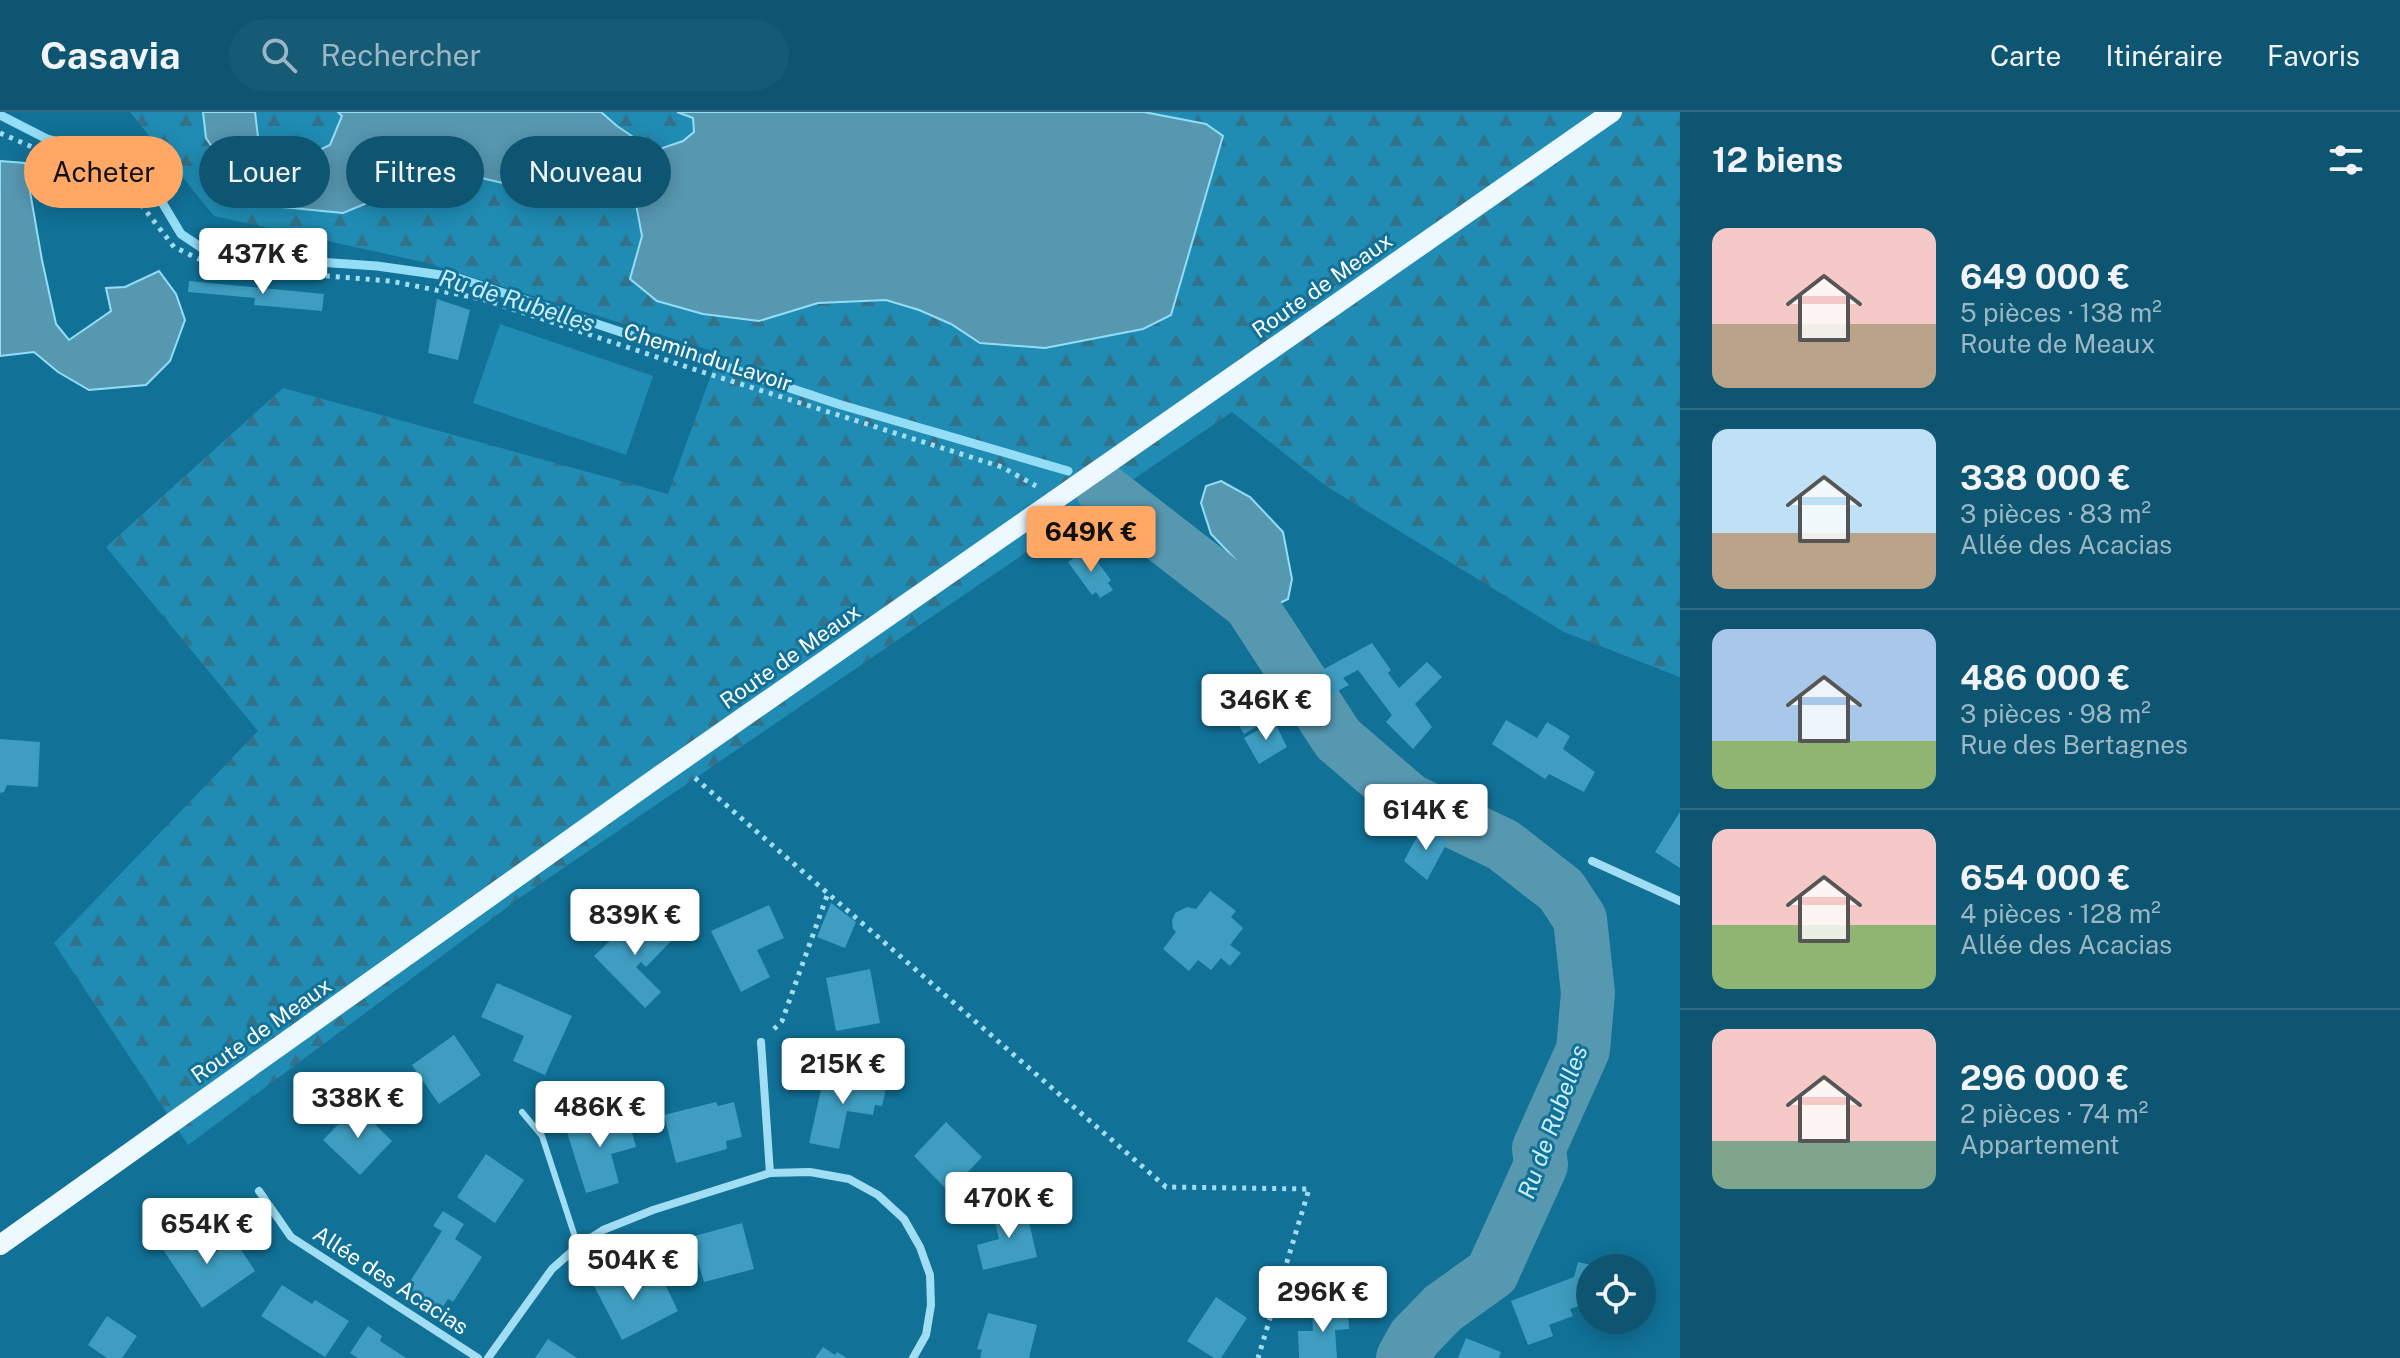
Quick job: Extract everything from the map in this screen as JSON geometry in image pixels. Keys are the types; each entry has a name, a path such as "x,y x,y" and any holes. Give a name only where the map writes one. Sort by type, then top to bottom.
{"main road":[{"name":"Route de Meaux","path":"0,1245 678,763 1612,112"}],"street":[{"path":"1592,861 1680,901"},
{"path":"761,1042 770,1173"},
{"path":"488,1358 552,1269 578,1246 603,1230 653,1210 770,1173 810,1172 849,1179 878,1195 904,1219 920,1247 930,1275 931,1305 926,1335 913,1358"},
{"name":"Allée des Acacias","path":"259,1191 291,1237 478,1358"}],"lane":[{"path":"522,1112 542,1136 578,1246"}],"path":[{"name":"Chemin du Lavoir","path":"0,133 129,189 174,247 201,260 253,270 390,281 482,299 1002,467 1058,498"},
{"path":"678,763 1166,1187 1309,1189 1258,1358"},
{"path":"761,1042 782,1021 828,893"}],"green space":[{"path":"130,112 1680,112 1680,677 1564,632 1326,486 1232,412 521,897 188,1145 54,943 258,731 106,547 283,388 668,494 719,353 423,262 214,216 208,208 330,208 330,136 199,136 199,197 183,178 183,136 149,136"},
{"path":"500,324 653,376 626,455 473,403"}],"shaded area":[{"path":"203,112 255,112 258,136 206,136"},
{"path":"338,112 601,112 632,136 500,136 500,182 484,179 484,136 346,136 346,208 355,208 343,213 292,208 330,208 330,145 342,116"},
{"path":"677,112 1144,112 1206,124 1223,136 1171,315 1143,329 1045,348 980,343 951,324 886,300 818,303 759,321 703,314 657,301 630,279 642,236 637,208 671,208 671,145 694,132 693,118"},
{"path":"0,161 24,163 24,208 33,208 56,324 69,340 111,311 106,288 125,287 159,271 176,294 185,320 170,361 146,385 89,390 58,372 34,352 0,356"},
{"path":"1221,481 1250,497 1283,532 1292,579 1288,599 1278,604 1211,534 1201,503 1206,486"}],"building":[{"path":"189,281 324,294 322,311 254,305 255,298 188,292"},
{"path":"437,299 470,310 458,360 428,353"},
{"path":"1087,548 1111,580 1108,583 1113,590 1100,598 1096,592 1092,595 1068,562"},
{"path":"1372,643 1391,670 1388,673 1399,688 1427,662 1442,677 1415,704 1432,727 1413,749 1386,722 1392,715 1358,670 1343,678 1349,685 1305,708 1287,689"},
{"path":"1273,698 1277,707 1260,721 1261,724 1244,734 1235,719"},
{"path":"1506,720 1537,738 1547,722 1570,736 1563,749 1595,772 1584,792 1549,774 1545,779 1492,744"},
{"path":"1274,721 1287,747 1259,764 1244,738"},
{"path":"0,739 40,742 38,787 7,785 0,793"},
{"path":"1680,812 1680,868 1655,852"},
{"path":"1422,827 1448,841 1427,880 1404,861"},
{"path":"1210,891 1236,911 1231,917 1243,928 1230,945 1241,953 1230,966 1221,958 1211,970 1198,960 1189,971 1163,949 1176,932 1172,921 1175,913 1187,907 1196,909"},
{"path":"831,903 856,922 845,948 817,937"},
{"path":"769,905 784,938 757,950 770,977 741,992 711,931"},
{"path":"645,912 673,939 646,967 641,962 636,967 661,992 645,1008 594,956"},
{"path":"870,969 880,1023 836,1031 826,978"},
{"path":"497,983 572,1016 545,1075 513,1061 524,1036 481,1017"},
{"path":"454,1035 481,1075 439,1104 412,1065"},
{"path":"825,1072 887,1084 882,1106 875,1105 873,1115 847,1111 839,1149 809,1143"},
{"path":"716,1102 718,1106 734,1102 742,1137 726,1141 727,1149 676,1163 664,1115"},
{"path":"356,1106 392,1141 360,1175 323,1140"},
{"path":"626,1111 636,1147 611,1154 619,1183 586,1193 566,1129"},
{"path":"946,1122 982,1157 949,1192 914,1156"},
{"path":"486,1154 524,1180 495,1223 457,1197"},
{"path":"1025,1205 1037,1257 983,1270 977,1245 999,1239 993,1213"},
{"path":"443,1211 464,1224 455,1239 482,1257 453,1302 448,1299 439,1313 404,1291 442,1231 433,1226"},
{"path":"742,1223 754,1269 704,1282 691,1237"},
{"path":"187,1227 211,1256 234,1239 255,1271 202,1308 160,1245"},
{"path":"622,1264 636,1290 662,1278 678,1311 622,1340 591,1280"},
{"path":"1576,1270 1576,1307 1570,1309 1573,1316 1549,1325 1553,1336 1528,1345 1511,1301 1574,1277"},
{"path":"282,1285 312,1304 315,1300 349,1321 325,1357 261,1316"},
{"path":"1216,1297 1247,1318 1221,1358 1214,1358 1187,1341"},
{"path":"1348,1308 1349,1329 1335,1330 1337,1358 1299,1358 1298,1331 1313,1331 1312,1310"},
{"path":"988,1313 1037,1325 1029,1358 980,1358 982,1350 977,1349"},
{"path":"107,1316 137,1336 122,1358 107,1358 88,1345"},
{"path":"368,1326 382,1336 380,1341 406,1358 358,1358 350,1353"},
{"path":"1466,1338 1501,1352 1499,1358 1458,1358"},
{"path":"548,1339 577,1358 535,1358"},
{"path":"823,1347 835,1355 837,1352 847,1358 815,1358"}],"waterway":[{"name":"Ru de Rubelles","path":"0,115 47,139 138,162 181,234 202,248 259,258 377,266 455,277 838,404 1068,471"},
{"name":"Ru de Rubelles","path":"1103,490 1250,604 1338,739 1409,800 1503,845 1561,890 1580,919 1588,993 1583,1050 1539,1148 1541,1165 1492,1273 1443,1308 1414,1338 1403,1358"}]}
